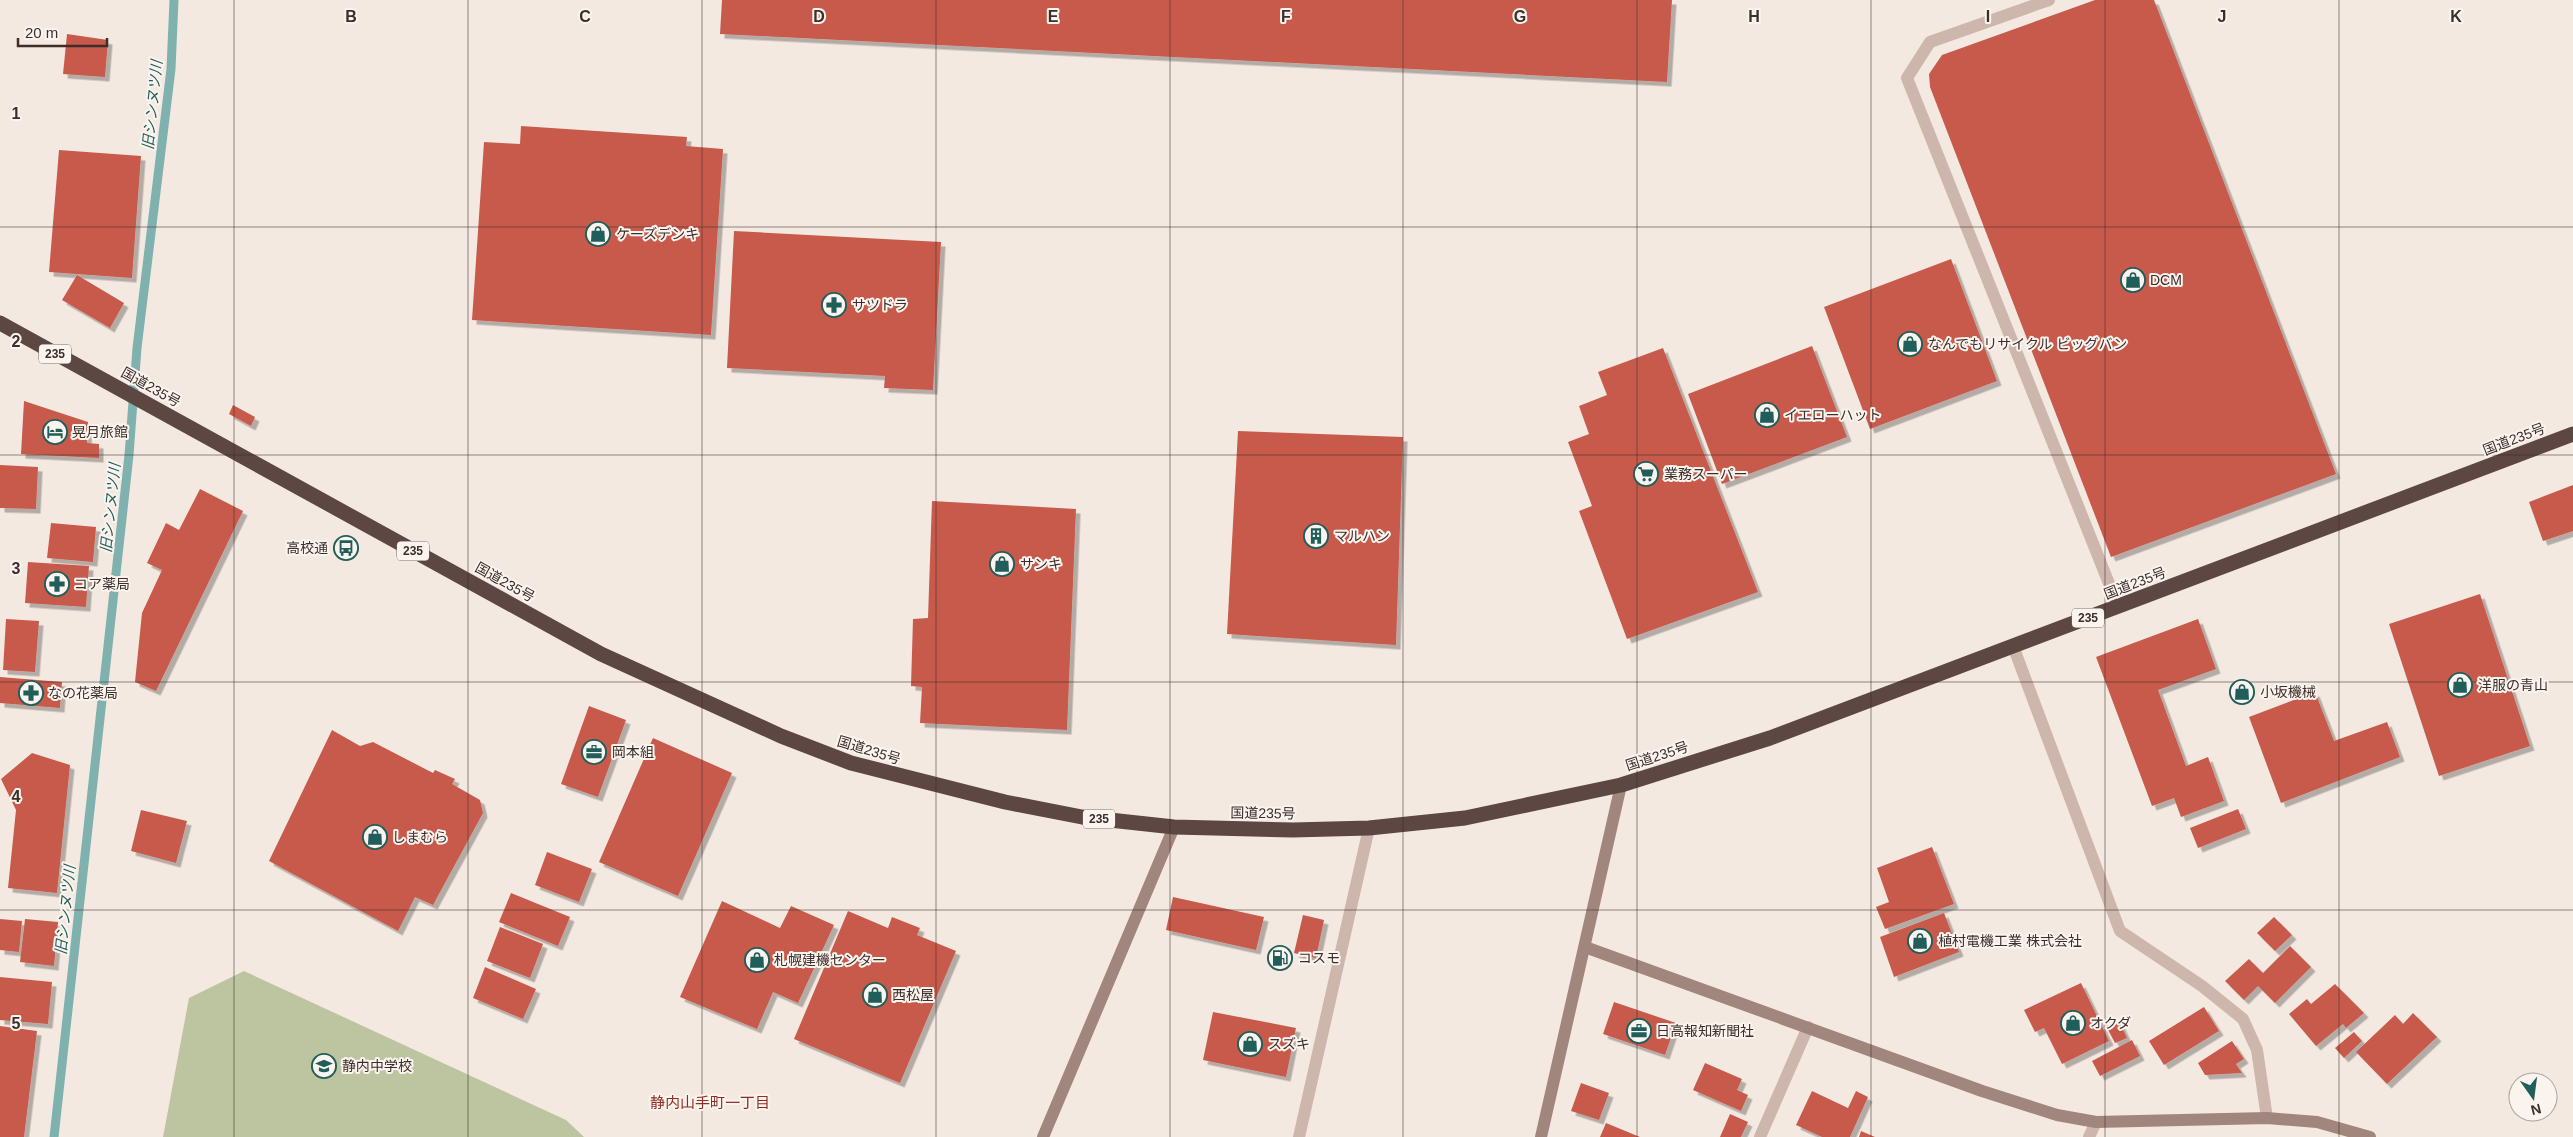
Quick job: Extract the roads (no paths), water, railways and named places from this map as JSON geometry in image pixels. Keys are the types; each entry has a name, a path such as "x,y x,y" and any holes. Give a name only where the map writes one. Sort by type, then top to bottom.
{"highway":[{"name":"国道235号","path":"0,324 111,383 601,654 781,736 851,763 996,800 1082,817 1174,827 1293,830 1369,828 1465,818 1622,785 1770,738 2573,434"}],"street":[{"path":"2049,0 1930,42 1907,78 2118,606"},
{"path":"2013,646 2120,931 2202,986 2243,1019 2257,1050 2267,1118"},
{"path":"1541,1137 1622,785"},
{"path":"1043,1137 1174,827"},
{"path":"1299,1137 1369,828"},
{"path":"1585,947 1982,1090 2057,1115 2096,1122 2267,1118 2317,1122 2370,1137"},
{"path":"1760,1137 1808,1027"},
{"path":"2089,1137 2096,1122"}],"waterway":[{"name":"旧シンヌツ川","path":"54,1137 129,455 137,348 171,69 174,0"}],"place":[{"name":"ケーズデンキ","path":"598,234"},
{"name":"DCM","path":"2133,280"},
{"name":"サツドラ","path":"834,305"},
{"name":"なんでもリサイクル ビッグバン","path":"1910,344"},
{"name":"イエローハット","path":"1767,415"},
{"name":"晃月旅館","path":"55,432"},
{"name":"業務スーパー","path":"1646,474"},
{"name":"マルハン","path":"1316,536"},
{"name":"高校通","path":"346,548"},
{"name":"サンキ","path":"1002,564"},
{"name":"コア薬局","path":"57,584"},
{"name":"洋服の青山","path":"2460,685"},
{"name":"小坂機械","path":"2242,692"},
{"name":"なの花薬局","path":"31,693"},
{"name":"岡本組","path":"594,752"},
{"name":"しまむら","path":"375,837"},
{"name":"植村電機工業 株式会社","path":"1920,941"},
{"name":"コスモ","path":"1280,958"},
{"name":"札幌建機センター","path":"757,960"},
{"name":"西松屋","path":"875,995"},
{"name":"オクダ","path":"2073,1023"},
{"name":"日高報知新聞社","path":"1639,1031"},
{"name":"スズキ","path":"1250,1044"},
{"name":"静内中学校","path":"324,1066"}],"district":[{"name":"静内山手町一丁目","path":"710,1102"}]}
